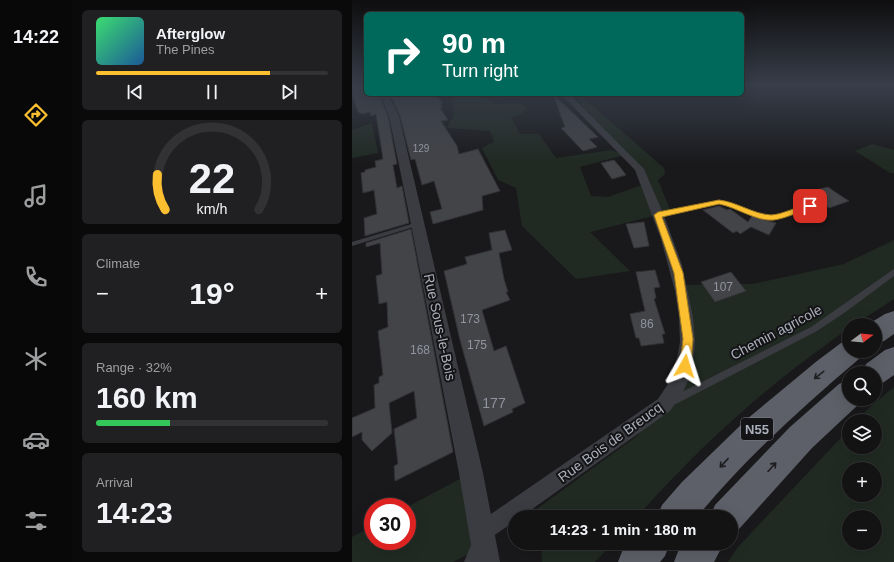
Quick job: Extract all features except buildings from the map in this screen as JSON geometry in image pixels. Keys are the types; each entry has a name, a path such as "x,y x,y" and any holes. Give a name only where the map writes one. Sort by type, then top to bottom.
{"highway":[{"path":"882,329 894,321"},
{"name":"N55","path":"680,510 752,433 806,386 842,357"},
{"path":"882,368 894,359"},
{"name":"N55","path":"733,510 778,461 842,400"},
{"path":"636,562 646,550"},
{"path":"692,562 701,550"}],"street":[{"name":"Rue Sous-le-Bois","path":"391,110 394,116 418,224 487,562"},
{"name":"Rue Bois de Breucq","path":"482,532 664,405 677,387 685,366 688,339 678,273 658,215 639,168 581,110"}],"lane":[{"path":"658,215 719,202 728,203 761,216 773,218 810,206"},
{"path":"352,244 418,224"},
{"name":"Chemin agricole","path":"664,405 814,329 894,272"},
{"path":"470,562 482,532"}],"shaded area":[{"path":"454,110 524,110 523,113 511,117 520,134 539,134 556,158 612,150 619,153 621,156 580,167 591,196 608,197 642,185 653,216 590,232 630,271 576,279 522,226 516,188 498,180 482,148 494,142 490,131 447,128 454,115"},
{"path":"580,110 598,110 664,168 665,174 658,180 671,212 658,215 639,169"},
{"path":"372,123 378,153 352,158 352,130"},
{"path":"872,144 894,150 894,173 890,173 855,151"},
{"path":"894,240 894,299 865,318 842,318 842,333 768,389 701,449 643,510 538,510 538,508 637,436 664,405 685,366 680,285 753,284 844,264"},
{"path":"894,387 894,562 728,562 736,550 738,550 738,547 842,436 842,454 882,454 882,414 863,414 871,406 882,406 882,397"},
{"path":"471,473 472,552 453,562 352,562 352,537 364,531 364,550 416,550 416,502"},
{"path":"541,550 606,550 595,562 542,562"}],"route":[{"path":"685,366 688,339 684,306 678,273 658,215 719,202 728,203 761,216 773,218 810,206"}]}
